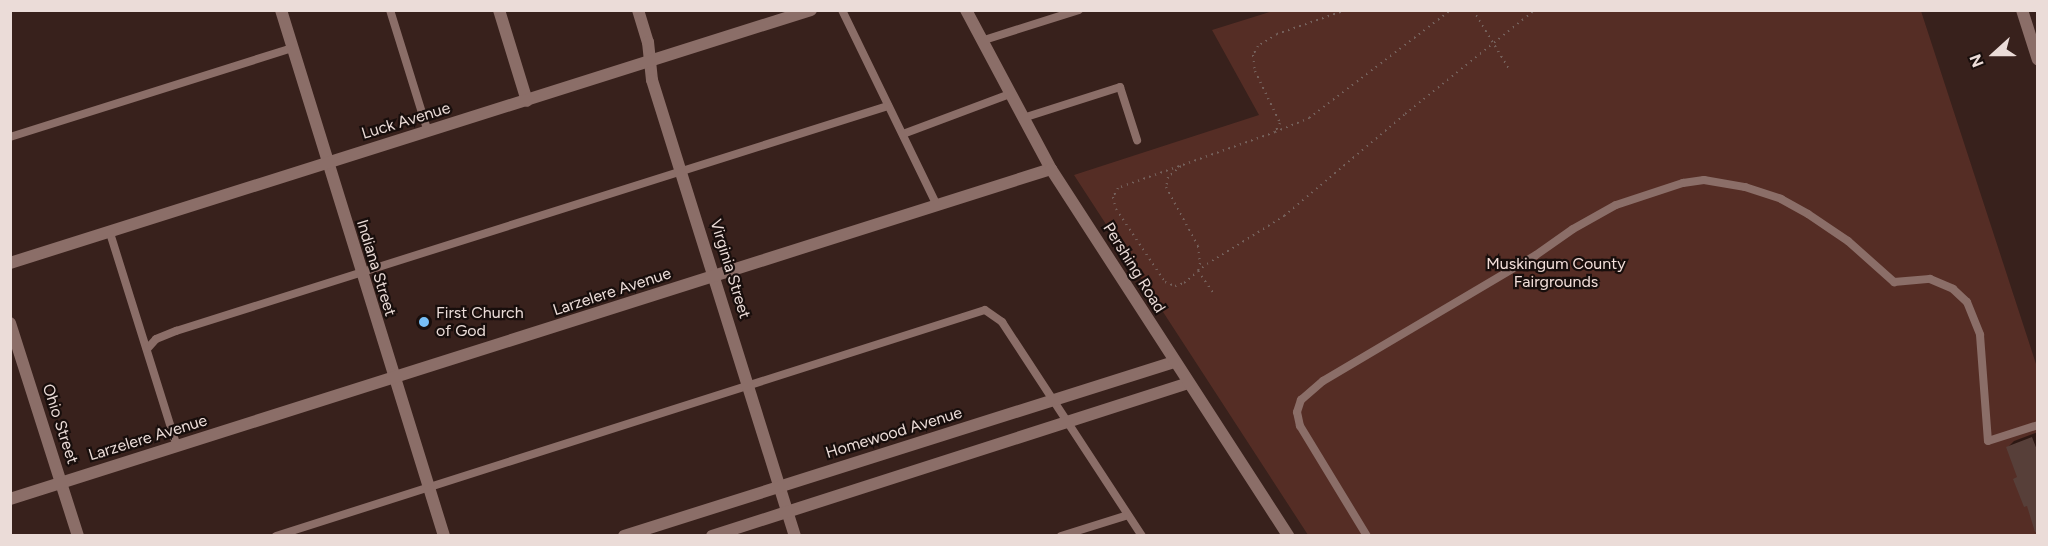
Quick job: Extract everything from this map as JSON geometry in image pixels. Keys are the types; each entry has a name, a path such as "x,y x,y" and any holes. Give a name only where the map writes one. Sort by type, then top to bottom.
{"street":[{"name":"Indiana Street","path":"281,10 360,272 444,536"},
{"path":"499,10 527,101"},
{"name":"Virginia Street","path":"638,10 648,42 652,80 795,536"},
{"name":"Luck Avenue","path":"10,263 811,10"},
{"name":"Pershing Road","path":"966,10 1051,169 1288,536"},
{"path":"2022,10 2037,60"},
{"name":"Larzelere Avenue","path":"10,499 1051,169"},
{"name":"Ohio Street","path":"10,323 78,536"},
{"name":"Homewood Avenue","path":"624,536 1174,362"},
{"path":"712,536 1188,383"}],"lane":[{"path":"390,10 428,132"},
{"path":"842,10 937,206"},
{"path":"981,41 1079,10"},
{"path":"10,137 292,48"},
{"path":"1023,118 1120,87 1137,140"},
{"path":"903,134 1010,94"},
{"path":"147,349 156,339 176,331 888,106"},
{"path":"1367,536 1300,426 1297,412 1301,400 1323,381 1536,255 1573,229 1616,205 1683,183 1704,180 1745,187 1781,199 1848,241 1894,282 1930,279 1953,289 1967,302 1980,335 1988,441 2037,425"},
{"path":"110,233 177,447"},
{"path":"276,536 985,310 1002,322 1142,536"},
{"path":"1061,536 1128,514"}],"path":[{"path":"1275,132 1280,123 1255,71 1253,55 1258,46 1277,34 1346,10"},
{"path":"1450,10 1337,99 1309,118 1118,188 1113,197 1116,209 1165,282 1175,286 1184,283 1198,271 1284,216 1413,107 1494,45 1535,10"},
{"path":"1473,10 1509,69"},
{"path":"1183,164 1168,177 1166,187 1197,246 1200,263 1198,271 1215,295"}],"green space":[{"name":"Muskingum County Fairgrounds","path":"1273,11 1921,11 2037,367 2037,535 1308,535 1074,175 1259,115 1212,30"}],"building":[{"path":"2032,437 2037,450 2037,532 2035,532 2027,506 2024,507 2013,479 2017,477 2006,447"}],"place":[{"name":"First Church of God","path":"424,322"}]}
